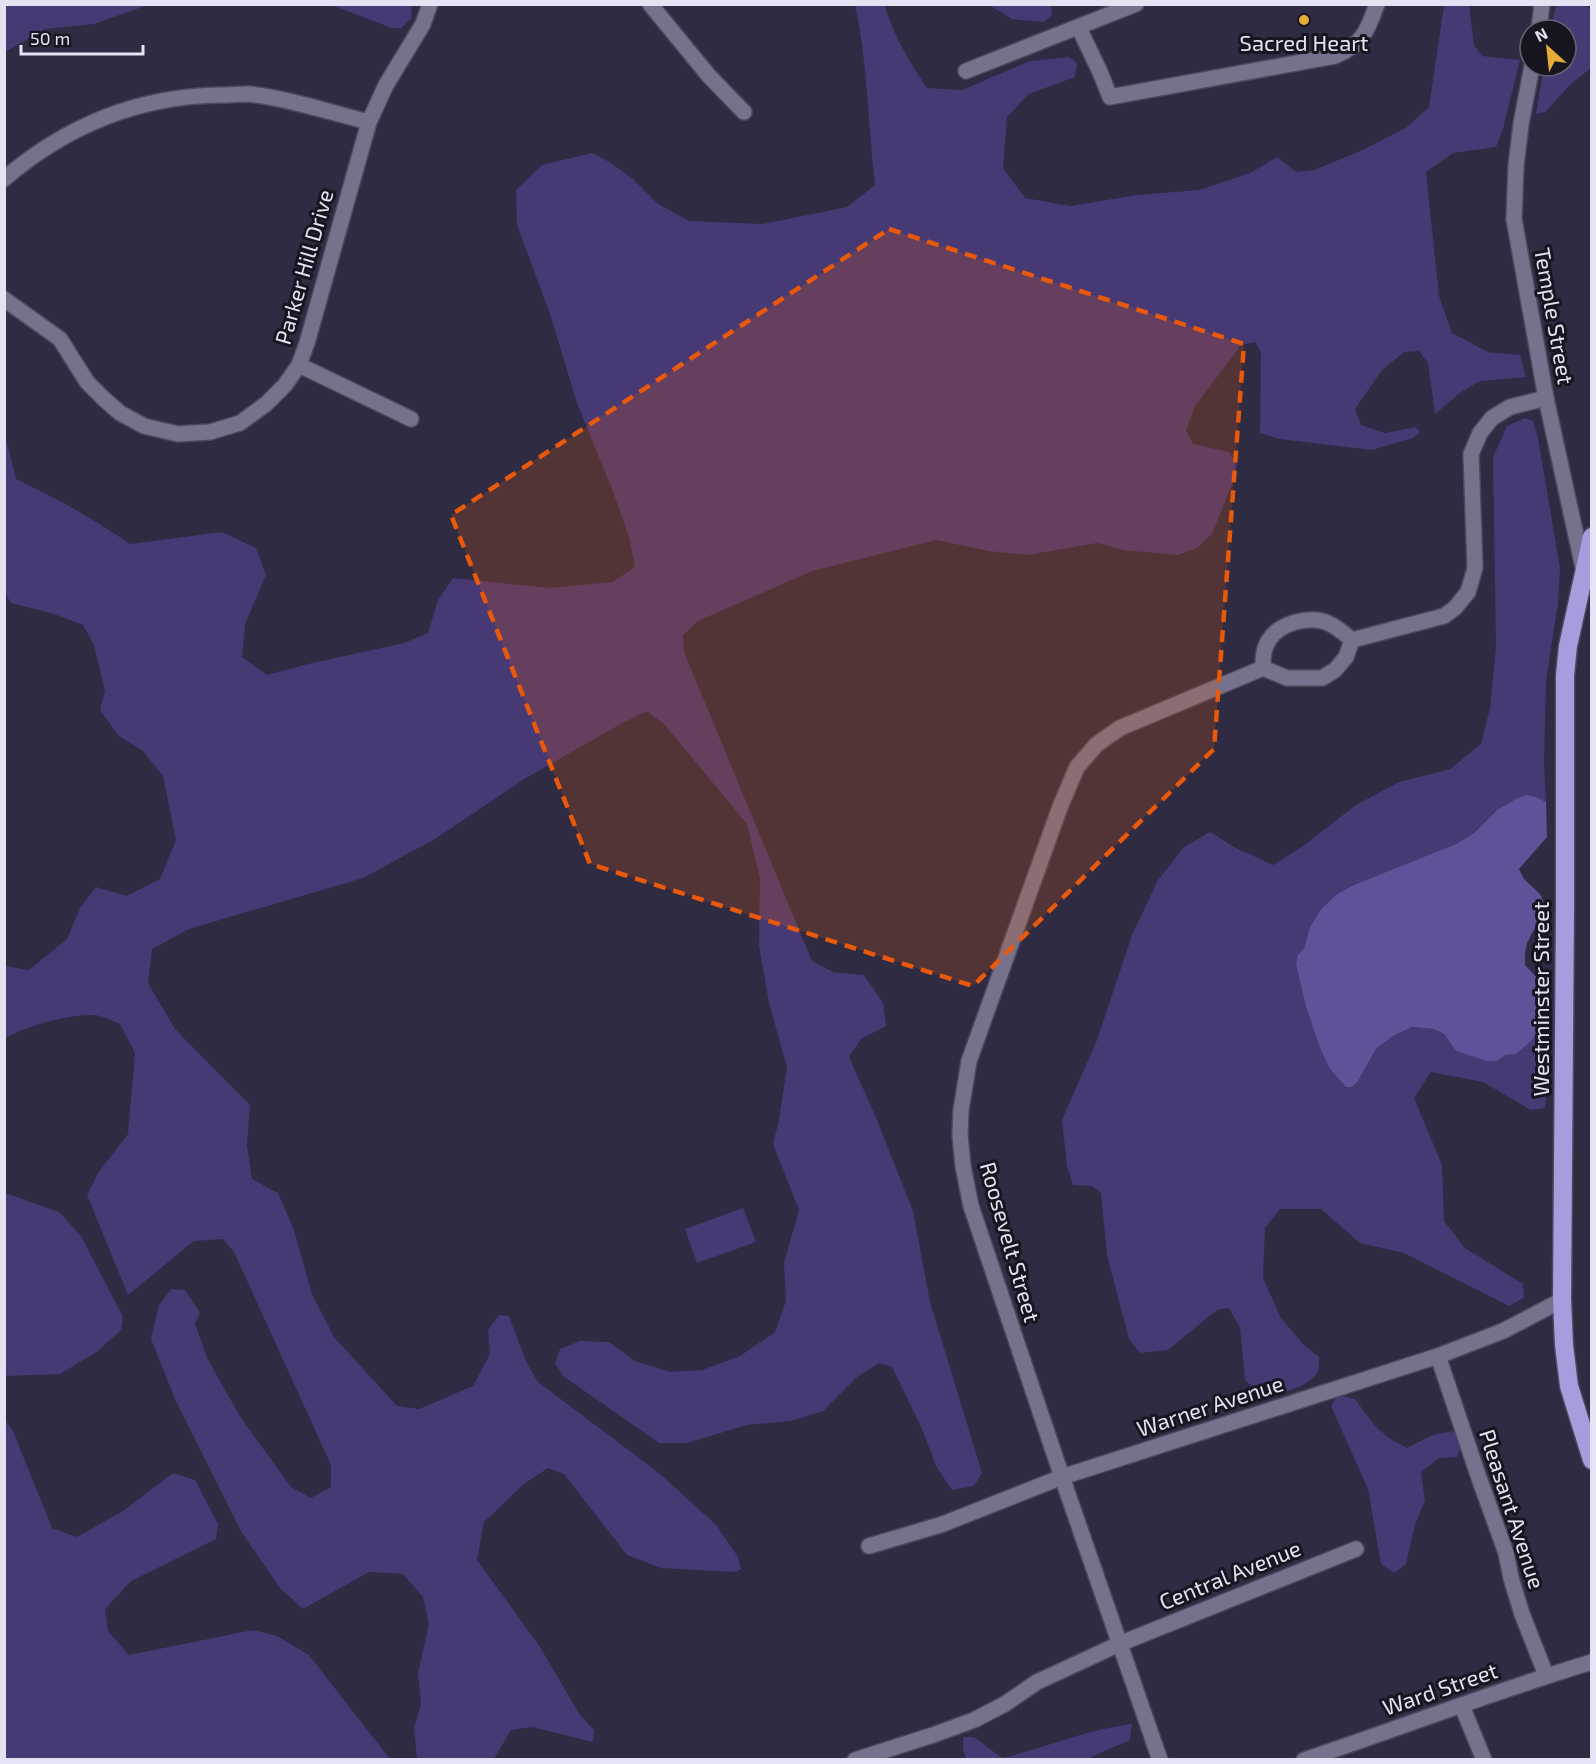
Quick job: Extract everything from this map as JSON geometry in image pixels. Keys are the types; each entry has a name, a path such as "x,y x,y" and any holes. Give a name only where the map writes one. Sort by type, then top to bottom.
{"highway":[{"name":"Westminster Street","path":"1592,537 1568,646 1565,675 1562,1300 1569,1386 1592,1460"}],"street":[{"name":"Parker Hill Drive","path":"4,299 60,339 87,382 120,413 144,426 178,434 210,432 240,423 266,404 285,385 299,365 369,123 386,85 423,24 430,4"},
{"path":"650,4 709,76 744,112"},
{"path":"966,71 1136,4"},
{"path":"1079,28 1110,98 1335,56 1346,51 1362,38 1377,4"},
{"name":"Temple Street","path":"1530,78 1517,155 1514,219 1546,398 1584,572"},
{"path":"4,179 28,159 82,126 124,109 164,99 201,95 249,94 369,123"},
{"path":"299,365 411,419"},
{"path":"1352,640 1346,657 1335,670 1322,678 1287,678 1263,668 1263,653 1269,638 1288,624 1309,619 1328,623 1352,640 1444,616 1455,608 1468,592 1475,568 1470,454 1480,433 1492,418 1510,407 1546,398"},
{"name":"Roosevelt Street","path":"1160,1760 971,1206 963,1166 960,1135 961,1110 969,1061 1060,807 1077,767 1097,744 1120,728 1263,668"},
{"name":"Warner Avenue","path":"869,1546 943,1524 1062,1477 1438,1356 1503,1331 1562,1300"},
{"name":"Pleasant Avenue","path":"1438,1356 1506,1553 1522,1614 1546,1676"},
{"name":"Central Avenue","path":"855,1760 974,1720 1005,1704 1037,1682 1119,1644 1356,1549"},
{"name":"Ward Street","path":"1304,1760 1592,1662"},
{"path":"1462,1706 1484,1760"}],"highlighted area":[{"path":"889,229 1244,344 1214,749 973,986 590,864 451,515"}],"shaded area":[{"path":"5,4 148,5 94,24 45,29 5,52"},
{"path":"412,4 411,19 401,28 392,28 331,5"},
{"path":"855,5 886,5 898,39 927,88 962,90 1030,61 1069,57 1077,63 1075,77 1029,94 1007,117 1003,168 1025,198 1070,206 1137,195 1199,190 1250,173 1277,157 1296,172 1314,170 1363,150 1407,127 1429,107 1444,5 1469,5 1474,45 1482,56 1518,60 1518,68 1503,129 1496,147 1453,153 1426,172 1439,296 1452,333 1488,352 1520,355 1526,377 1480,381 1461,392 1435,414 1428,363 1419,351 1404,352 1382,370 1355,409 1361,425 1385,433 1416,427 1420,432 1413,438 1372,450 1279,439 1260,433 1261,352 1255,342 1241,345 1195,406 1186,430 1193,444 1229,452 1237,464 1233,482 1212,534 1197,548 1178,555 1124,550 1097,543 1027,555 989,551 936,540 812,571 698,621 683,635 684,652 812,961 833,972 864,975 883,1003 886,1026 861,1039 849,1057 913,1211 930,1302 982,1473 974,1486 952,1490 936,1466 922,1429 892,1367 879,1363 857,1377 823,1411 791,1421 747,1425 687,1443 659,1443 563,1376 555,1363 560,1349 580,1341 609,1342 635,1361 670,1372 702,1370 740,1356 775,1332 786,1301 784,1263 799,1210 773,1144 787,1067 769,1003 759,945 760,878 747,824 665,725 647,711 526,778 435,839 363,878 189,929 152,949 148,983 175,1029 250,1105 247,1145 252,1179 278,1193 294,1230 312,1294 334,1337 397,1406 419,1409 473,1386 490,1354 488,1330 499,1315 509,1316 526,1361 538,1382 659,1473 716,1525 738,1557 741,1569 736,1572 661,1568 627,1555 564,1474 548,1468 524,1484 484,1522 477,1560 540,1647 580,1715 594,1730 593,1742 532,1727 511,1730 494,1759 417,1759 414,1727 421,1705 418,1673 429,1624 423,1597 403,1574 369,1572 303,1609 280,1588 242,1533 175,1399 151,1339 159,1305 171,1289 185,1290 200,1313 195,1323 207,1358 241,1418 291,1487 311,1498 331,1487 331,1465 234,1252 223,1239 194,1241 128,1295 87,1195 98,1173 128,1134 135,1053 120,1024 96,1015 82,1015 36,1025 5,1038 5,966 29,970 67,939 80,908 96,887 127,896 160,879 176,840 163,776 143,751 119,736 100,710 105,691 94,645 83,625 54,614 11,603 5,593 5,435 16,479 74,509 130,544 222,532 256,548 266,575 245,624 242,657 267,675 404,643 428,633 438,600 453,578 550,588 613,582 635,567 629,537 577,403 550,314 517,225 516,190 542,165 592,153 633,179 657,203 689,221 763,224 847,207 875,185"},
{"path":"989,5 1051,5 1052,15 1043,22 1012,19"},
{"path":"1556,5 1581,5 1591,8 1591,68 1571,84 1545,112 1536,114 1542,78 1578,78 1578,18 1553,18"},
{"path":"1525,418 1533,421 1538,438 1560,569 1558,603 1546,681 1544,764 1546,802 1536,797 1497,810 1474,833 1456,844 1356,884 1337,894 1321,909 1310,927 1304,948 1297,956 1296,965 1306,1007 1320,1048 1358,1081 1376,1049 1393,1036 1412,1027 1434,1029 1444,1034 1456,1051 1486,1061 1497,1061 1532,1040 1543,1022 1550,1024 1545,1108 1531,1110 1483,1082 1431,1072 1414,1098 1442,1165 1444,1221 1465,1248 1523,1284 1524,1298 1509,1306 1404,1253 1360,1243 1321,1209 1280,1209 1265,1228 1263,1278 1281,1318 1304,1345 1319,1357 1319,1367 1311,1380 1304,1384 1264,1397 1245,1380 1240,1328 1229,1308 1217,1310 1168,1350 1140,1353 1129,1339 1107,1255 1101,1193 1092,1186 1073,1185 1067,1166 1062,1120 1097,1040 1132,935 1158,880 1184,847 1210,832 1234,847 1273,865 1303,846 1356,805 1399,782 1450,769 1481,744 1490,708 1496,646 1493,457 1507,426"},
{"path":"1526,795 1546,802 1547,837 1519,869 1524,879 1540,894 1544,903 1542,914 1527,943 1525,954 1525,965 1539,980 1547,1001 1543,1022 1532,1040 1516,1054 1506,1055 1497,1061 1486,1061 1456,1051 1444,1034 1434,1029 1412,1027 1393,1036 1376,1049 1358,1081 1352,1087 1346,1087 1330,1069 1320,1048 1306,1007 1296,965 1297,956 1304,948 1310,927 1321,909 1337,894 1356,884 1456,844 1474,833 1497,810"},
{"path":"5,1193 59,1212 81,1236 123,1317 121,1330 98,1351 60,1374 5,1376"},
{"path":"743,1208 756,1242 697,1263 685,1229"},
{"path":"1338,1395 1355,1399 1374,1425 1389,1438 1407,1448 1433,1435 1453,1431 1463,1441 1457,1457 1439,1458 1421,1472 1425,1501 1415,1524 1406,1564 1394,1573 1381,1564 1368,1489 1331,1406"},
{"path":"4,1419 13,1431 52,1528 77,1537 123,1511 173,1473 195,1480 218,1524 216,1539 131,1581 105,1609 108,1631 129,1655 253,1630 277,1636 309,1655 390,1759 5,1759"},
{"path":"1132,1724 1130,1740 1090,1759 966,1759 963,1749 963,1737 974,1737 1002,1758 1082,1734"}],"place":[{"name":"Sacred Heart","path":"1304,20"}]}
